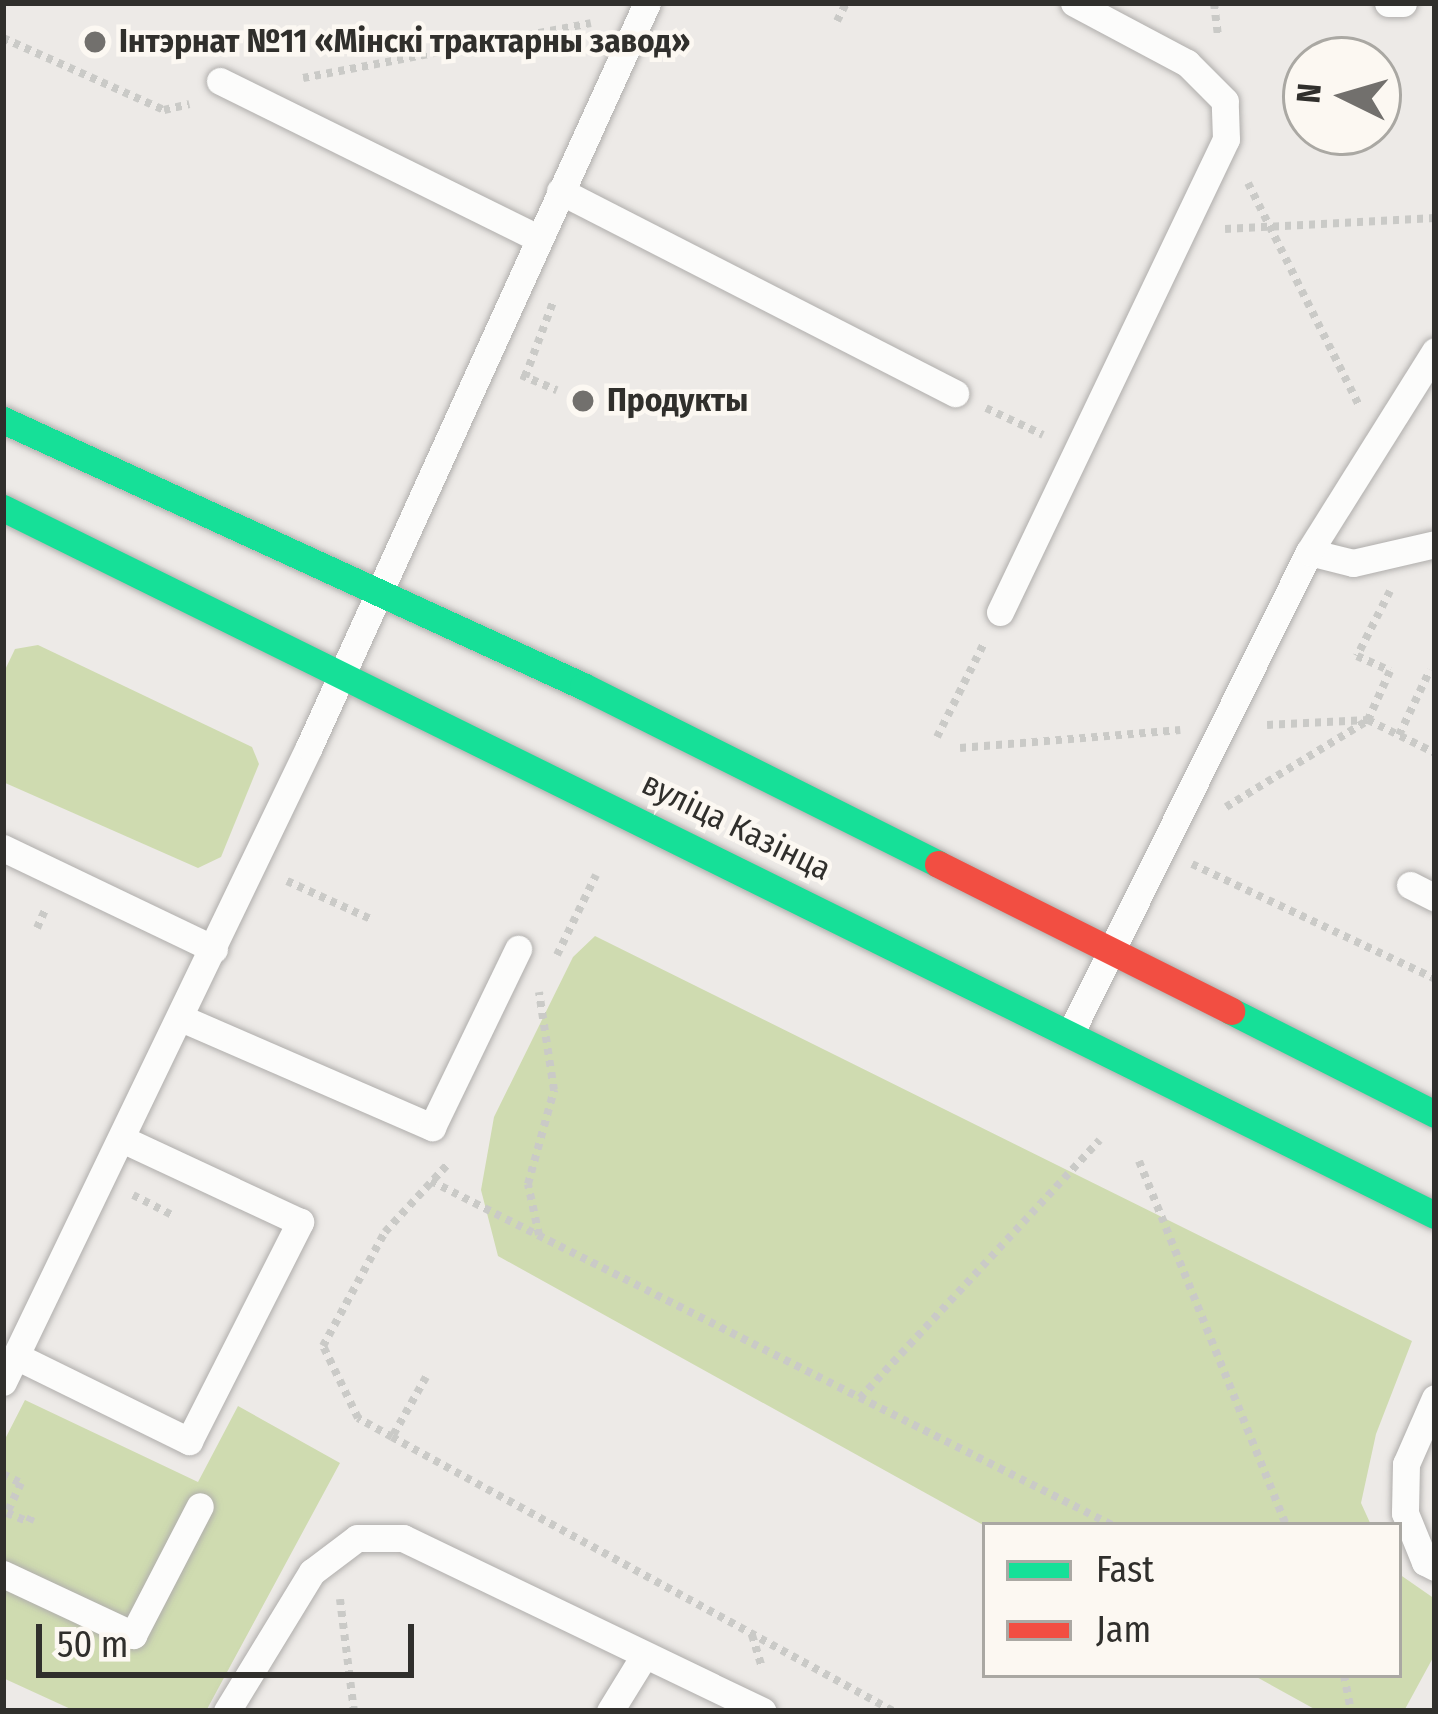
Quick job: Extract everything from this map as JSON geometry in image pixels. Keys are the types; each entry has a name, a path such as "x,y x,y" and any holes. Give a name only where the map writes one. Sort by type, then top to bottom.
{"main road":[{"name":"вуліца Казінца","path":"3,420 377,591 1435,1114"},
{"name":"вуліца Казінца","path":"7,520 343,673 1435,1215"}],"lane":[{"path":"3,1382 124,1140 343,673 536,237 647,3"},
{"path":"1000,612 1226,139 1226,101 1187,63 1074,3"},
{"path":"1388,3 1403,3"},
{"path":"230,86 536,237"},
{"path":"560,191 955,393"},
{"path":"1070,1034 1158,848 1309,552 1435,351"},
{"path":"1309,552 1353,563 1424,546"},
{"path":"3,848 214,949"},
{"path":"181,1018 432,1127 518,949"},
{"path":"16,1356 189,1441 300,1222 124,1140"},
{"path":"1435,1398 1406,1464 1405,1513 1425,1562 1435,1567"},
{"path":"3,1574 134,1635 200,1506"},
{"path":"227,1711 312,1572 357,1538 403,1538 763,1711"},
{"path":"610,1711 644,1656"}],"path":[{"path":"838,21 846,3"},
{"path":"3,38 164,110 230,86 591,23"},
{"path":"1226,139 1378,443"},
{"path":"1182,231 1435,218"},
{"path":"955,393 1077,452"},
{"path":"1216,813 1368,720 1390,671 1357,656 1424,546"},
{"path":"937,737 981,649"},
{"path":"1399,735 1430,670"},
{"path":"960,748 1368,720 1435,753"},
{"path":"1158,848 1435,979"},
{"path":"269,873 373,920"},
{"path":"539,990 554,1090 528,1184 540,1236"},
{"path":"860,1398 1100,1140"},
{"path":"1139,1161 1285,1522"},
{"path":"431,1181 1106,1522"},
{"path":"117,1188 174,1216"},
{"path":"426,1377 392,1437 893,1711"},
{"path":"3,1474 21,1483 7,1513 28,1522 33,1513"},
{"path":"334,1556 354,1711"},
{"path":"1344,1678 1351,1711"}],"green space":[{"path":"38,645 252,747 259,764 221,857 198,868 3,782 3,674 15,649"},
{"path":"595,936 1412,1341 1376,1434 1361,1503 1370,1522 982,1524 498,1256 481,1190 494,1117 573,957"},
{"path":"25,1400 198,1482 238,1406 340,1463 206,1711 75,1711 3,1678 3,1443"},
{"path":"1402,1576 1435,1599 1435,1654 1404,1711 1318,1711 1258,1678 1402,1678"}],"traffic: fast":[{"path":"3,420 583,686 938,864"},
{"path":"3,508 1435,1215"},
{"path":"1231,1011 1435,1114"}],"traffic: jam":[{"path":"938,864 1231,1011"}],"place":[{"name":"Інтэрнат №11 «Мінскі трактарны завод»","path":"95,42"},
{"name":"Продукты","path":"583,401"}]}
